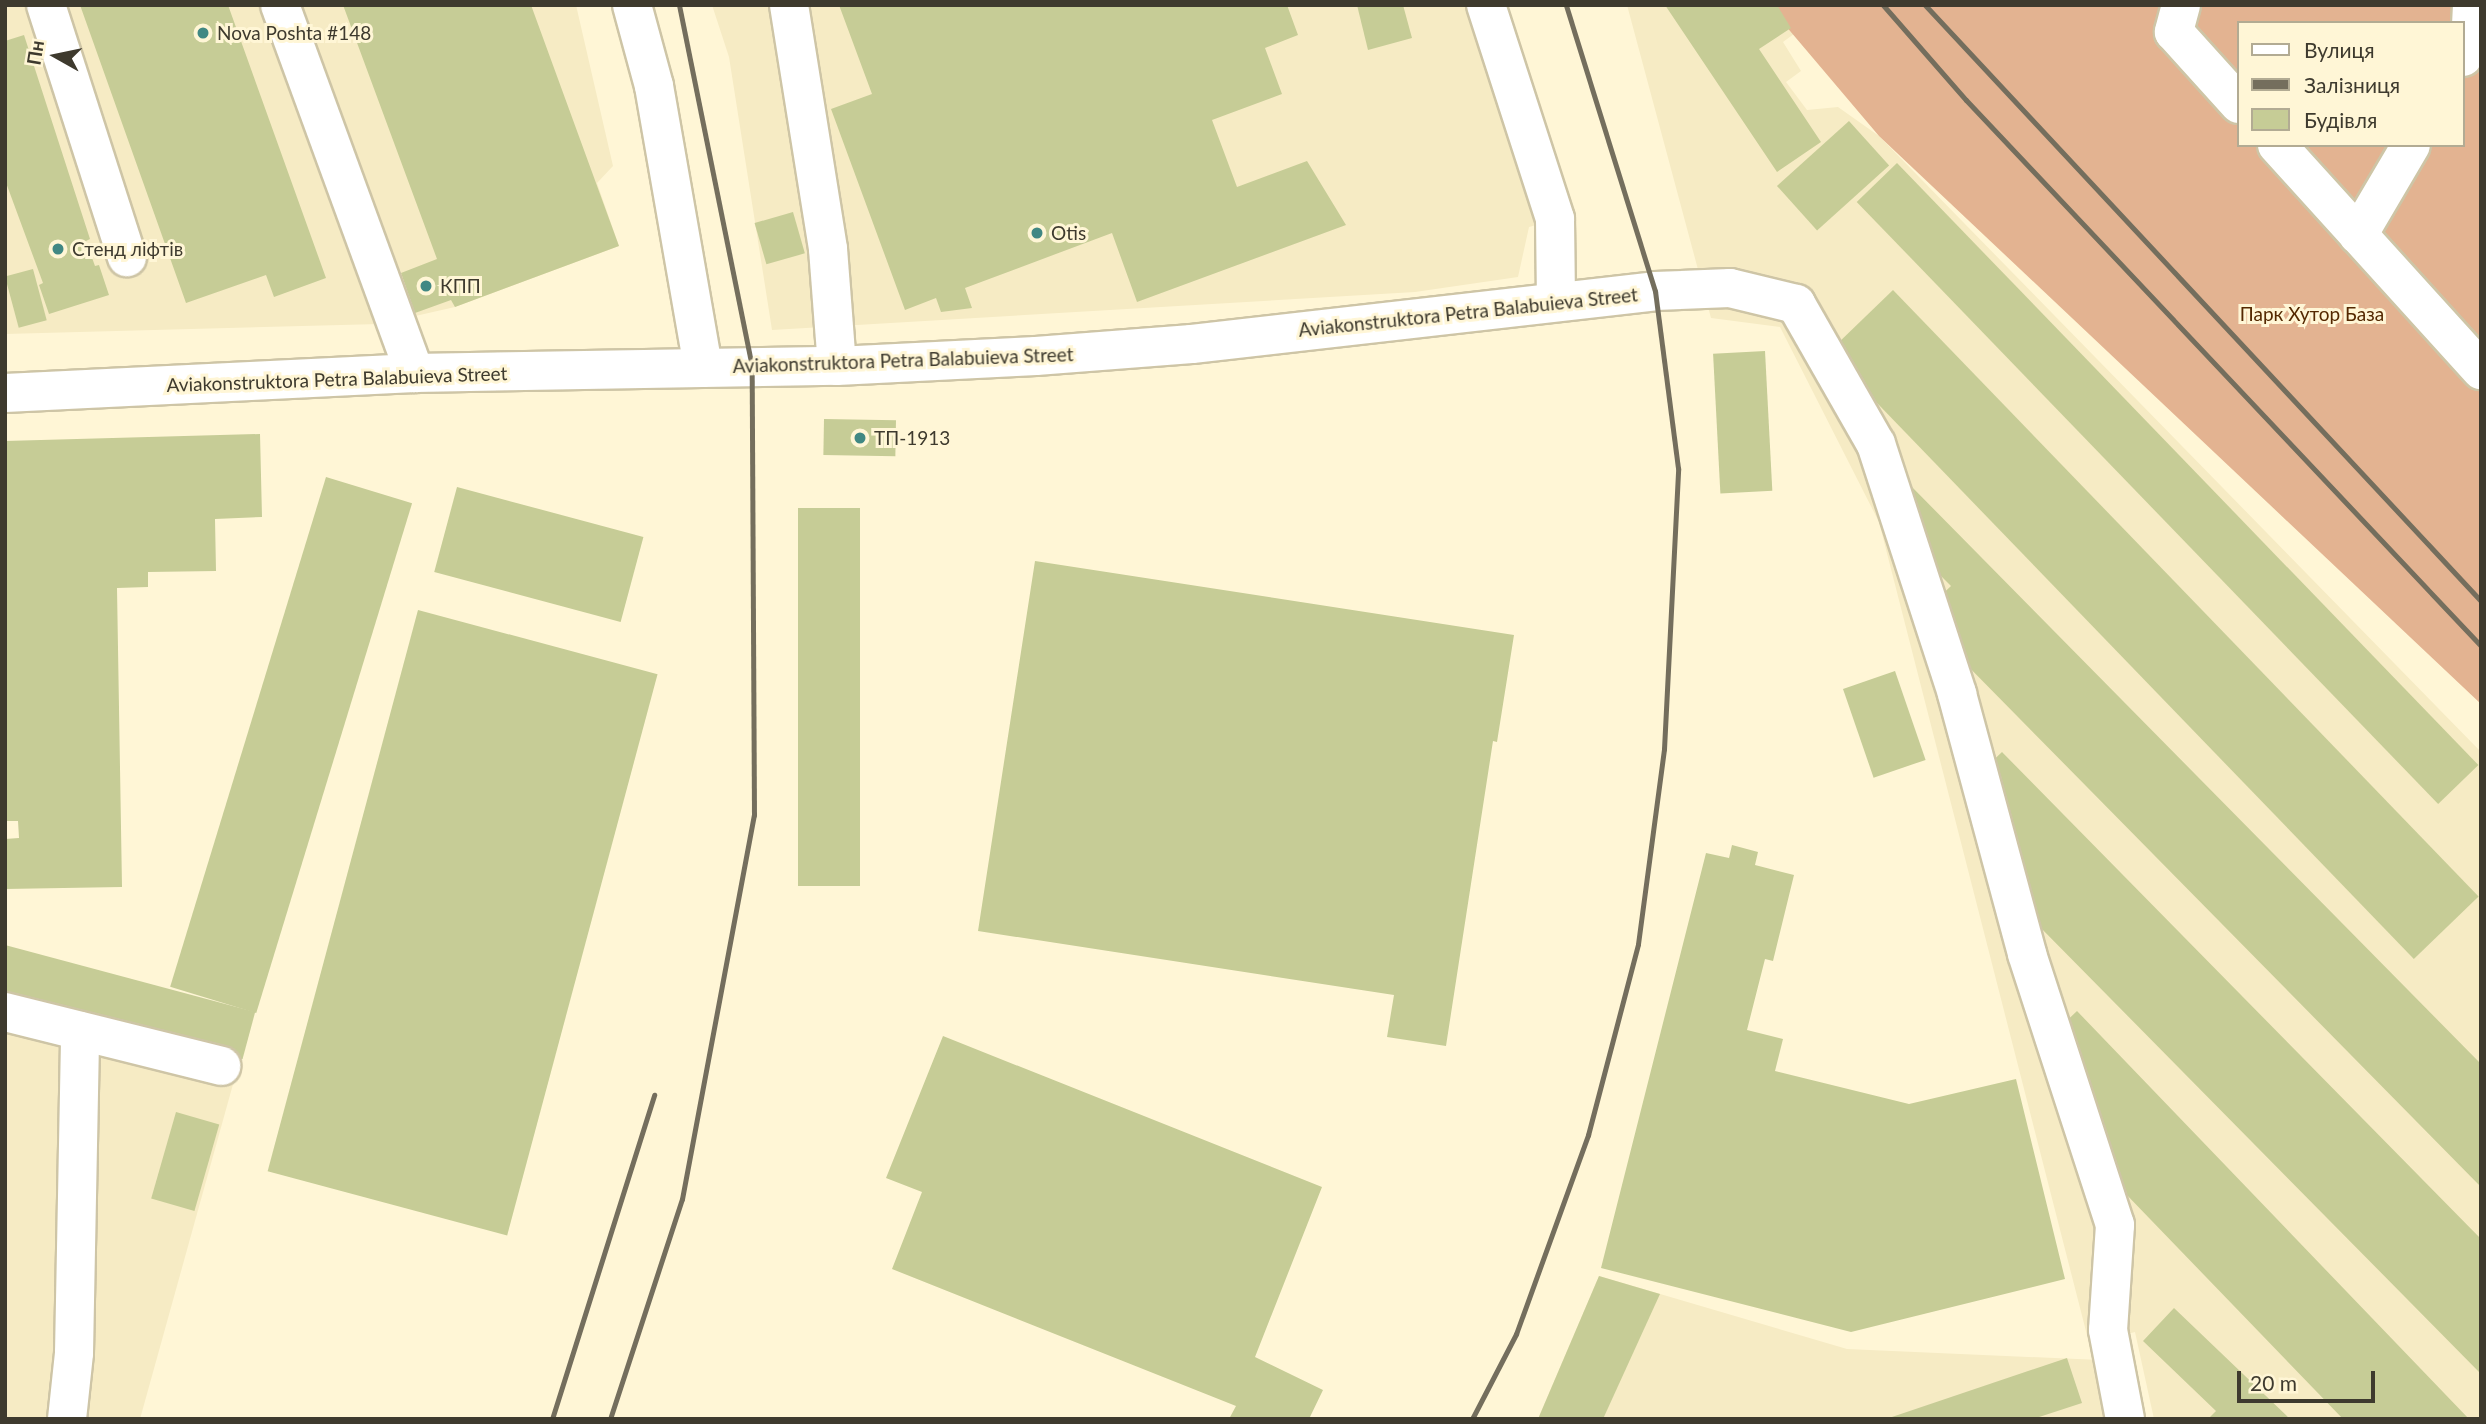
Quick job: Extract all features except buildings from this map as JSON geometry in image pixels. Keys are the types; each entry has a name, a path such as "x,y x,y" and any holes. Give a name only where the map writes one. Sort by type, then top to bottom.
{"street":[{"path":"46,5 127,257"},
{"path":"280,5 415,373"},
{"path":"632,5 654,86 703,368"},
{"path":"789,5 828,249 837,366"},
{"path":"1486,5 1555,219 1556,302"},
{"path":"2181,5 2174,32 2238,103"},
{"path":"2465,54 2470,45 2472,5"},
{"path":"2279,147 2481,370"},
{"path":"2358,235 2410,147"},
{"name":"Aviakonstruktora Petra Balabuieva Street","path":"5,393 415,373 837,366 1192,344 1556,302 1730,288 1796,303 1876,444 1958,694 2027,954 2115,1225 2108,1330 2125,1419"},
{"path":"5,1012 221,1066"},
{"path":"67,1419 74,1353 80,1031"}],"shaded area":[{"path":"5,5 576,5 613,166 597,183 619,246 455,307 380,324 5,334"},
{"name":"Otis","path":"712,5 1506,5 1571,215 1529,227 1518,277 1415,292 772,330 729,57"},
{"path":"1627,5 1786,5 1802,28 1783,42 1801,71 1786,82 1807,110 1838,107 1879,136 2481,752 2481,1419 2154,1419 2135,1332 2089,1343 1879,522 1780,327 1711,318"},
{"path":"5,994 240,1059 140,1419 5,1419"},
{"path":"1599,1276 1847,1349 2100,1360 2110,1419 1538,1419"}],"green space":[{"name":"Парк Хутор База","path":"1768,5 2481,5 2481,704 1879,136"}],"railway":[{"path":"610,1419 682,1199 754,815 752,367 679,5"},
{"path":"1472,1419 1516,1334 1588,1135 1638,944 1664,749 1678,468 1655,291 1566,5"},
{"path":"1883,5 1966,100 2481,646"},
{"path":"1925,5 2481,601"},
{"path":"552,1419 654,1095"}],"place":[{"name":"Nova Poshta #148","path":"203,33"},
{"name":"Otis","path":"1037,233"},
{"name":"Стенд ліфтів","path":"58,249"},
{"name":"КПП","path":"426,286"},
{"name":"ТП-1913","path":"860,438"}]}
